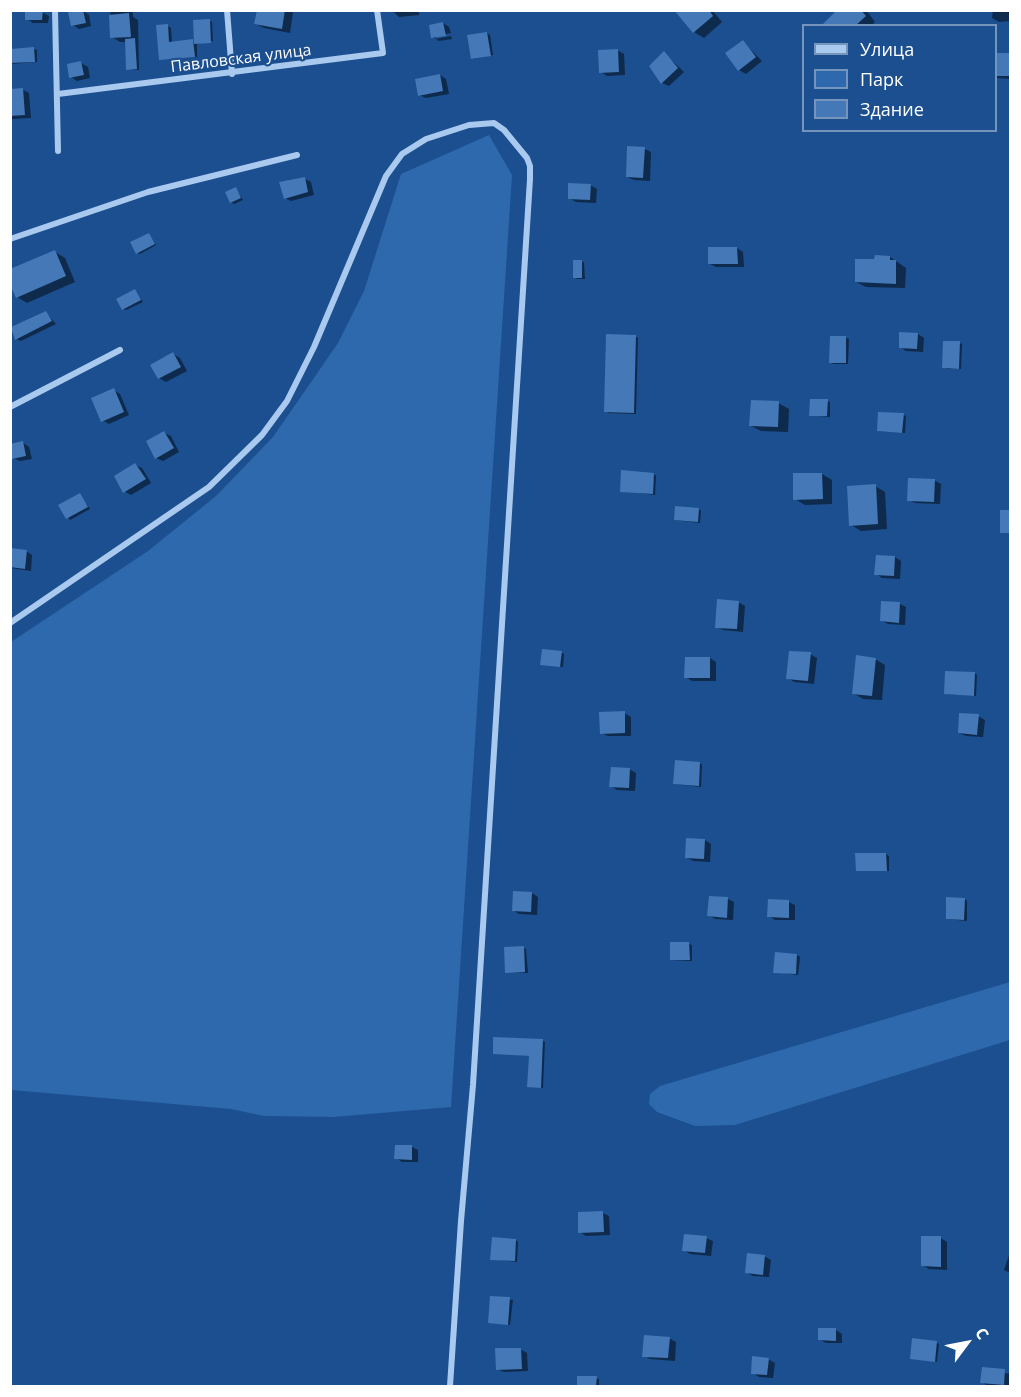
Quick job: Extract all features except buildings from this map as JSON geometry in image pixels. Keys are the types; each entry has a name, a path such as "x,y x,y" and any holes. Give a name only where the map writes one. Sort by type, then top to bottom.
{"street":[{"path":"55,10 58,151"},
{"path":"227,10 232,74"},
{"name":"Павловская улица","path":"58,94 384,54 377,10"},
{"path":"10,623 209,487 262,435 293,390 314,348 386,176 402,154 426,139 469,125 494,123 504,130 526,158 530,166 530,179 473,1084 450,1386"},
{"path":"10,239 148,192 297,155"},
{"path":"10,407 120,350"}],"green space":[{"path":"489,135 512,175 451,1107 334,1117 264,1116 231,1109 11,1090 11,642 148,551 216,496 273,437 338,343 364,291 401,174"},
{"path":"1010,982 1010,1040 735,1125 695,1126 657,1112 649,1104 650,1094 660,1086"}]}
